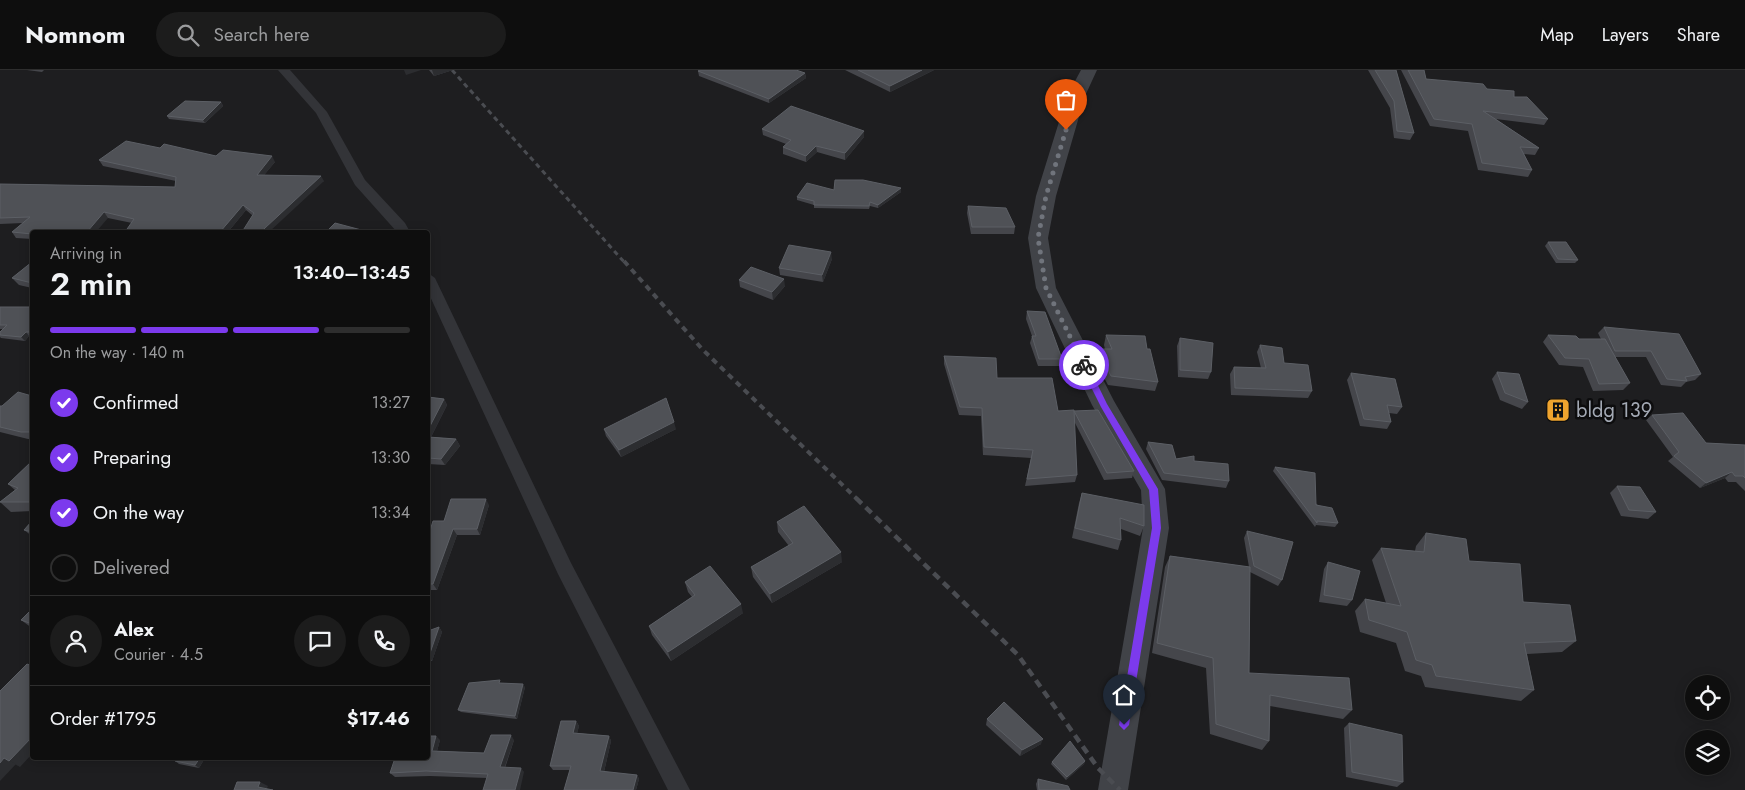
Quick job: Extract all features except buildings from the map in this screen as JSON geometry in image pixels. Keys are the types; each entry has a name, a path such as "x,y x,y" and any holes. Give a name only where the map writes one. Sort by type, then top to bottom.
{"main road":[{"path":"1089,70 1076,96 1065,132 1046,196 1038,238 1046,288 1104,405 1153,489 1156,528 1113,790"}],"street":[{"path":"284,70 321,112 360,182 403,230"},
{"path":"430,282 564,568 678,790"}],"shaded area":[{"path":"0,70 1745,70 1745,790 0,790"}],"railway":[{"path":"452,70 625,263"},
{"path":"624,261 703,350 857,499"},
{"path":"856,498 1018,655 1098,768 1120,790"}],"way so far":[{"path":"1066,130 1046,196 1038,238 1046,288 1084,365"}],"place":[{"name":"bldg 139","path":"1558,410"}],"route":[{"path":"1084,365 1104,405 1153,489 1156,528 1124,725"}]}
